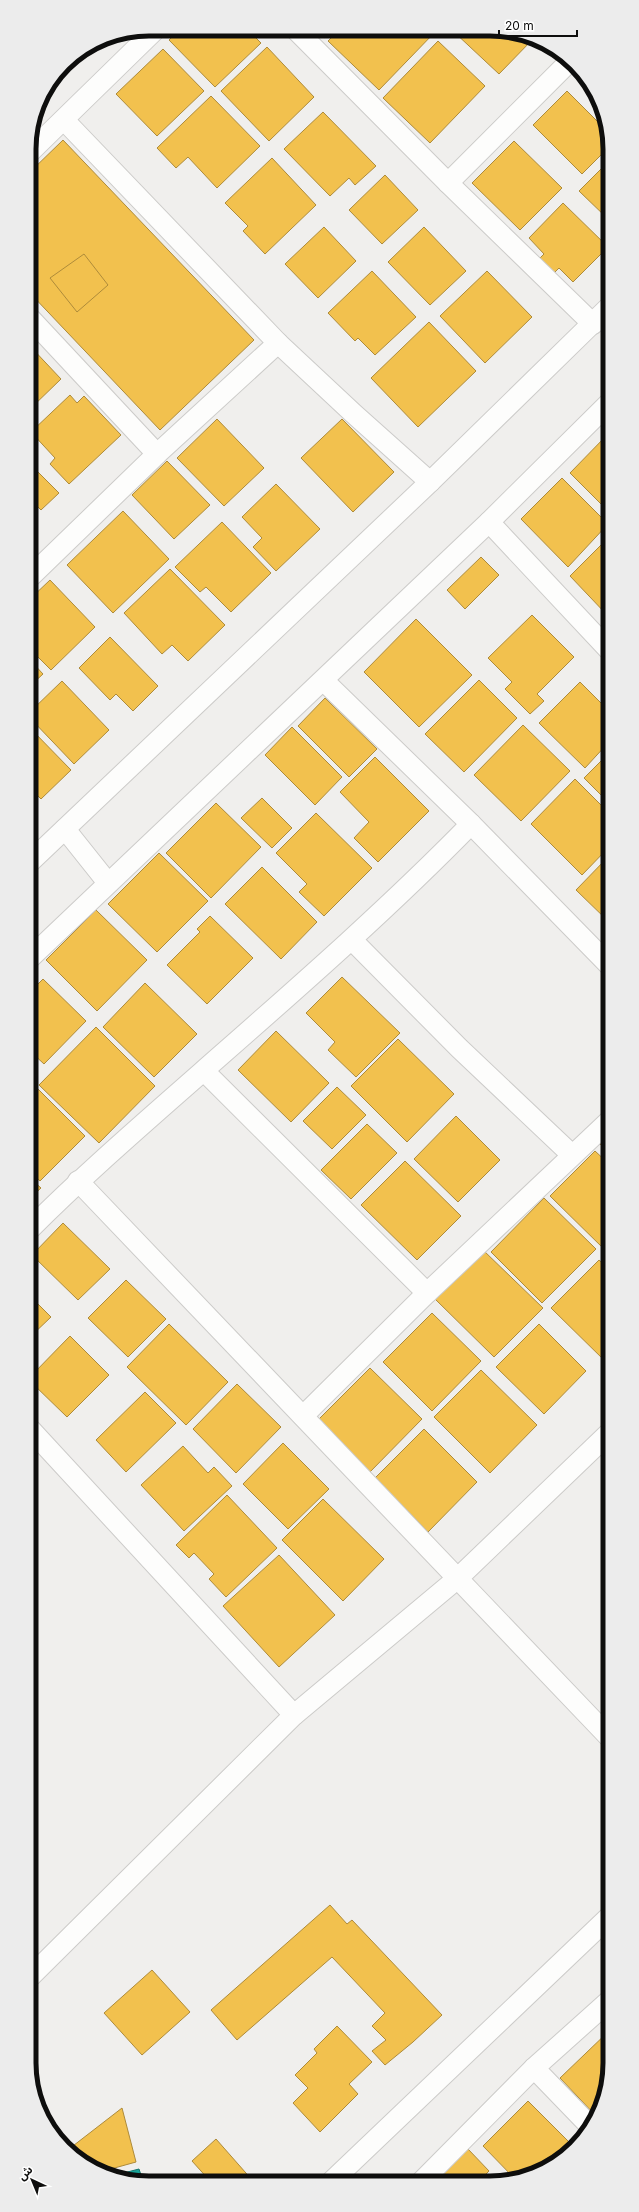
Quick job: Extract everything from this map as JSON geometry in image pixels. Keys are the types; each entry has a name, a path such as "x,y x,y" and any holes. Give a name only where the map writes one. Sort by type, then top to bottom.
{"street":[{"path":"36,146 149,36"},
{"path":"302,36 448,183 593,324"},
{"path":"448,183 566,65"},
{"path":"64,120 278,343 430,482"},
{"path":"36,856 430,482 603,313"},
{"path":"36,324 157,454"},
{"path":"36,571 157,454 278,343"},
{"path":"36,952 324,681 489,522 603,409"},
{"path":"489,522 603,644"},
{"path":"324,681 472,824 603,959"},
{"path":"36,1223 78,1181 352,940 472,824"},
{"path":"65,829 108,883"},
{"path":"352,940 459,1048 572,1155"},
{"path":"204,1071 427,1293"},
{"path":"302,1416 427,1293 603,1127"},
{"path":"78,1181 603,1731"},
{"path":"36,1435 294,1715"},
{"path":"36,1971 294,1715 458,1578 603,1438"},
{"path":"337,2176 603,1923"},
{"path":"427,2176 534,2068 603,2006"},
{"path":"534,2068 586,2122"}],"building: سكن":[{"path":"173,36 254,36 261,43 215,87 169,40"},
{"path":"333,36 431,36 379,90 328,41"},
{"path":"458,36 504,37 529,43 499,74"},
{"path":"438,41 485,86 430,143 383,98"},
{"path":"267,47 314,97 269,141 221,91"},
{"path":"163,49 204,91 157,136 116,94"},
{"path":"567,91 600,124 603,153 582,174 533,125"},
{"path":"211,96 260,146 217,188 188,157 176,168 157,148"},
{"path":"323,112 376,166 355,185 349,178 330,196 284,149"},
{"path":"63,140 254,340 160,430 36,299 36,166"},
{"path":"514,141 562,188 520,230 472,183"},
{"path":"272,158 316,205 265,254 243,231 248,226 225,203"},
{"path":"603,167 603,214 579,191"},
{"path":"385,175 418,210 382,244 349,210"},
{"path":"563,203 603,242 603,252 573,282 559,268 553,274 538,260 544,254 529,238"},
{"path":"324,227 356,261 318,298 285,264"},
{"path":"424,227 466,271 430,305 388,262"},
{"path":"84,254 108,285 77,312 50,278"},
{"path":"372,271 416,317 375,355 358,338 355,341 328,313"},
{"path":"487,271 532,317 485,363 440,316"},
{"path":"429,322 476,371 418,427 371,378"},
{"path":"36,352 61,379 36,403"},
{"path":"70,395 77,403 84,396 121,435 69,484 50,464 55,458 36,437 36,427"},
{"path":"217,419 264,468 224,506 177,458"},
{"path":"342,419 394,472 353,512 301,458"},
{"path":"603,439 603,506 570,473"},
{"path":"167,461 210,505 174,539 132,495"},
{"path":"36,470 59,493 41,510 37,506 36,507"},
{"path":"562,478 603,519 603,529 568,567 521,519"},
{"path":"276,484 320,529 276,571 253,547 262,538 242,517"},
{"path":"123,511 169,559 113,613 67,565"},
{"path":"222,522 271,573 231,612 206,587 200,592 175,567"},
{"path":"603,543 603,611 570,576"},
{"path":"481,557 499,575 465,609 447,590"},
{"path":"170,569 225,625 188,661 172,645 162,654 124,613"},
{"path":"50,580 95,627 51,670 36,655 36,652 38,650 36,648 36,593"},
{"path":"532,615 574,657 537,694 544,701 530,714 505,689 512,682 488,658"},
{"path":"416,619 472,675 419,727 364,672"},
{"path":"110,637 158,686 133,711 116,694 110,700 79,668"},
{"path":"36,666 43,674 36,680"},
{"path":"479,680 517,718 464,772 425,734"},
{"path":"62,681 109,730 74,764 36,724 36,706"},
{"path":"580,682 603,705 603,748 585,768 539,723"},
{"path":"325,698 377,749 349,777 298,726"},
{"path":"523,725 570,771 521,821 474,775"},
{"path":"292,727 342,777 315,805 265,755"},
{"path":"36,734 71,770 41,799 36,794"},
{"path":"375,757 429,811 378,862 354,838 369,822 340,792"},
{"path":"603,759 603,797 584,778"},
{"path":"575,779 603,807 603,853 582,875 531,824"},
{"path":"262,798 292,828 272,848 241,818"},
{"path":"216,803 261,847 211,898 166,853"},
{"path":"316,813 372,868 324,916 299,892 307,884 276,853"},
{"path":"159,853 208,901 157,952 108,904"},
{"path":"603,862 603,916 576,890"},
{"path":"262,867 317,922 281,959 225,904"},
{"path":"96,910 147,960 97,1011 46,960"},
{"path":"210,916 253,958 207,1004 167,965 200,932 197,929"},
{"path":"342,977 400,1033 356,1077 328,1050 335,1042 306,1013"},
{"path":"43,979 86,1021 44,1064 36,1057 36,986"},
{"path":"145,983 197,1034 154,1077 103,1027"},
{"path":"96,1027 155,1086 99,1143 39,1085"},
{"path":"276,1031 329,1083 291,1122 238,1070"},
{"path":"398,1039 454,1094 407,1142 351,1086"},
{"path":"337,1087 366,1115 332,1149 303,1121"},
{"path":"37,1088 85,1136 40,1181 36,1177"},
{"path":"456,1116 500,1160 458,1202 414,1159"},
{"path":"367,1124 397,1153 351,1199 321,1170"},
{"path":"595,1151 603,1158 603,1248 550,1196"},
{"path":"405,1161 461,1216 417,1260 361,1205"},
{"path":"36,1183 41,1188 36,1193"},
{"path":"544,1198 596,1249 542,1303 491,1252"},
{"path":"63,1223 110,1269 78,1300 36,1259 36,1251"},
{"path":"483,1250 543,1308 494,1357 435,1299"},
{"path":"599,1260 603,1264 603,1359 551,1308"},
{"path":"126,1280 166,1319 128,1357 88,1318"},
{"path":"36,1302 51,1317 36,1331"},
{"path":"432,1313 481,1361 432,1411 383,1362"},
{"path":"169,1324 228,1382 186,1425 127,1367"},
{"path":"539,1324 586,1371 544,1414 496,1367"},
{"path":"70,1336 109,1375 67,1417 36,1387 36,1371"},
{"path":"370,1368 422,1419 368,1474 316,1422"},
{"path":"481,1370 537,1425 490,1473 434,1417"},
{"path":"237,1384 281,1427 236,1473 193,1429"},
{"path":"145,1392 176,1423 126,1472 96,1440"},
{"path":"424,1429 477,1482 428,1532 375,1478"},
{"path":"283,1443 329,1489 288,1529 243,1484"},
{"path":"183,1446 208,1473 214,1467 232,1486 184,1531 141,1485"},
{"path":"227,1495 277,1548 226,1597 209,1579 214,1574 194,1553 189,1558 176,1545"},
{"path":"323,1499 384,1559 343,1601 282,1540"},
{"path":"279,1555 335,1615 279,1667 223,1606"},
{"path":"330,1905 347,1924 352,1920 442,2015 385,2065 372,2051 386,2040 372,2026 385,2013 332,1957 237,2040 211,2010"},
{"path":"152,1970 190,2012 142,2055 104,2013"},
{"path":"337,2026 372,2062 349,2084 358,2094 320,2132 293,2103 308,2088 295,2075 317,2053 314,2049"},
{"path":"603,2037 602,2077 599,2092 592,2111 560,2078"},
{"path":"528,2101 570,2142 546,2161 510,2174 483,2146"},
{"path":"122,2108 136,2162 111,2169 93,2161 73,2146"},
{"path":"216,2139 249,2176 206,2176 192,2161"},
{"path":"468,2149 489,2171 484,2176 439,2176"}],"building: مرافق عامة":[{"path":"139,2169 141,2175 127,2174 124,2173"}]}
